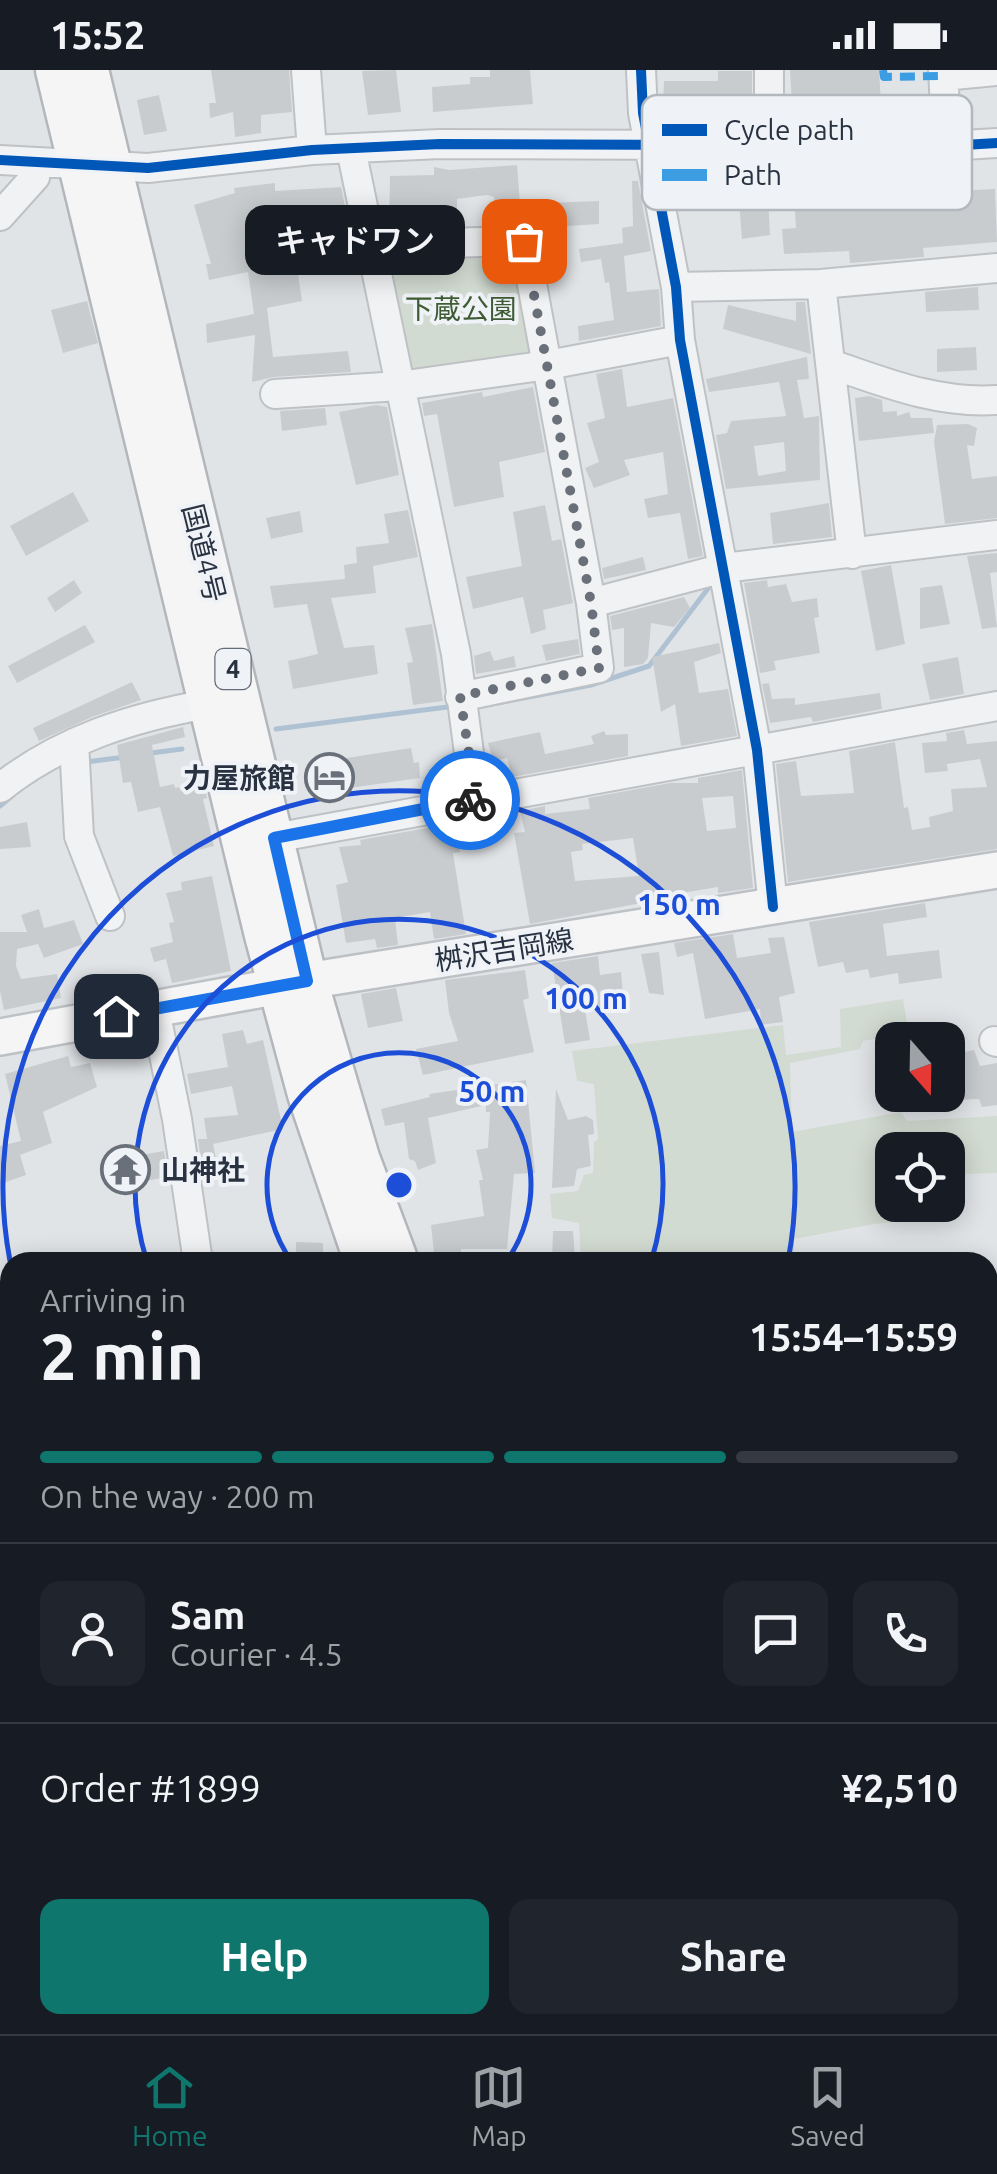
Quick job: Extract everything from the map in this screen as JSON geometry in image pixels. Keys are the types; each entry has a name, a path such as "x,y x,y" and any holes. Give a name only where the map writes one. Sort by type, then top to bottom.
{"highway":[{"name":"国道4号","path":"56,70 96,164 274,838 308,1094 362,1252"},
{"name":"国道4号","path":"88,70 96,164 208,704 293,984 394,1252"}],"main road":[{"name":"桝沢吉岡線","path":"0,1037 293,984 997,870"}],"street":[{"path":"306,70 312,150"},
{"path":"641,70 642,95"},
{"path":"768,70 769,95"},
{"path":"943,73 997,71"},
{"path":"972,144 997,143"},
{"path":"0,160 148,168 312,150 440,144 642,144"},
{"path":"351,149 456,654 476,799"},
{"path":"0,216 35,177 31,162"},
{"path":"662,210 676,287 680,340 757,750 773,906"},
{"path":"371,245 524,241 591,603 599,668 461,704"},
{"path":"676,287 821,284 997,268"},
{"path":"821,284 852,554"},
{"path":"275,394 399,386 548,365 680,340"},
{"path":"831,364 918,394 969,402 997,400"},
{"path":"591,603 726,575 997,535"},
{"path":"0,788 101,730 158,712 208,704"},
{"path":"274,838 997,706"},
{"path":"74,744 79,836 110,916"},
{"path":"155,1010 177,1119 197,1252"}],"green space":[{"name":"下蔵公園","path":"515,248 531,358 403,379 381,252"},
{"path":"903,999 907,1022 875,1022 875,1039 863,1041 860,1049 790,1063 792,1132 901,1112 907,1121 997,1116 997,1173 966,1174 965,1178 965,1132 875,1132 875,1222 894,1222 794,1239 794,1252 580,1252 579,1223 552,1218 550,1194 578,1191 584,1175 593,1173 594,1142 598,1139 594,1084 577,1081 572,1051 783,1025 786,1055 841,1047 840,1009"}],"building":[{"path":"211,70 289,70 292,112 261,115 261,133 235,137 233,112 210,118 209,103 216,103"},
{"path":"396,70 401,112 368,115 362,71"},
{"path":"490,70 530,70 533,104 433,112 432,87 470,84 470,77 490,77"},
{"path":"790,70 879,70 881,95 791,95"},
{"path":"718,71 752,71 752,95 663,95 664,81 718,81"},
{"path":"159,95 167,131 144,135 137,100"},
{"path":"517,165 520,204 599,201 599,224 536,228 494,224 494,197 487,195 457,199 457,225 389,227 390,176 434,175 434,167 449,170"},
{"path":"632,181 638,181 651,251 624,256 627,292 659,289 661,326 579,341 578,326 614,320 609,282 605,283 601,259 581,262 579,249 623,243 622,228 633,226"},
{"path":"275,183 275,191 341,187 351,236 316,241 317,263 297,267 302,301 267,308 273,357 348,351 351,372 252,382 255,335 207,343 206,324 254,314 248,272 209,280 206,264 211,264 194,205 235,193 234,188"},
{"path":"995,189 997,242 923,248 924,257 850,263 849,251 784,254 782,229 796,228 795,210 972,210 972,190"},
{"path":"740,210 769,210 770,235 742,239"},
{"path":"978,287 979,310 926,312 925,292"},
{"path":"87,301 98,343 63,353 51,310"},
{"path":"796,302 805,302 811,354 723,329 728,305 796,321"},
{"path":"976,347 977,370 937,372 937,349"},
{"path":"807,357 809,379 797,380 804,418 819,416 820,480 726,489 716,435 727,433 731,421 786,416 779,382 709,392 706,379","holes":["784,442 786,471 758,476 754,446"]},
{"path":"622,369 627,407 673,398 703,556 688,559 680,513 648,518 644,499 668,494 663,452 624,460 630,475 594,488 585,468 599,462 587,423 605,418 596,374"},
{"path":"533,387 545,452 499,462 504,497 454,507 437,414 424,416 422,403"},
{"path":"869,396 882,400 883,412 897,411 897,416 909,412 911,418 932,418 934,433 859,441 855,398"},
{"path":"376,405 387,407 399,475 356,485 339,412"},
{"path":"325,408 327,425 282,431 280,411"},
{"path":"968,424 977,428 974,446 967,445 972,479 997,476 997,518 945,524 934,442 937,425"},
{"path":"73,492 89,521 26,556 10,526"},
{"path":"829,503 832,537 773,544 770,513"},
{"path":"545,505 552,541 561,539 573,603 543,610 546,629 531,634 523,597 473,609 466,577 522,566 513,512"},
{"path":"408,510 418,557 373,566 376,593 331,598 344,648 374,645 378,674 293,689 288,661 318,654 307,604 274,608 270,586 345,579 344,565 357,563 356,547 389,543 384,514"},
{"path":"300,511 303,532 271,539 266,518"},
{"path":"997,553 997,572 990,573 997,627 982,629 967,556"},
{"path":"643,557 646,570 604,579 602,568"},
{"path":"891,565 905,644 876,651 861,571"},
{"path":"74,580 82,593 55,612 47,598"},
{"path":"767,580 768,587 786,584 792,602 817,598 819,617 814,618 820,653 774,661 776,670 760,673 744,583"},
{"path":"942,585 950,624 920,629 920,588"},
{"path":"684,597 690,608 674,627 651,623 648,658 643,664 624,667 624,628 612,630 610,616"},
{"path":"432,624 443,701 413,705 407,663 413,662 405,628"},
{"path":"85,625 95,642 17,683 8,666"},
{"path":"578,639 580,654 546,661 542,645"},
{"path":"719,643 721,653 694,662 699,693 728,689 737,736 681,746 675,704 661,712 652,657"},
{"path":"490,651 494,661 514,656 516,667 476,674 474,656"},
{"path":"958,657 964,694 930,700 922,664"},
{"path":"132,682 141,700 39,741 33,728"},
{"path":"769,683 772,699 795,698 795,705 880,693 882,709 813,722 811,717 770,723 762,684"},
{"path":"183,727 185,737 152,745 160,787 204,782 207,798 203,799 214,846 173,856 160,807 138,812 131,782 123,783 117,745"},
{"path":"964,730 967,744 997,741 997,849 788,882 776,764 796,761 801,796 854,793 849,751 895,742 904,808 908,807 912,830 930,827 929,817 953,811 951,789 987,787 980,759 947,764 948,771 925,773 922,743 947,741 946,733"},
{"path":"604,731 606,735 628,734 628,756 512,777 507,758 493,761 488,743 540,732 545,754 594,744 591,736"},
{"path":"411,748 414,763 419,762 420,778 314,793 308,764"},
{"path":"453,765 456,787 431,792 429,770"},
{"path":"742,770 753,888 718,893 718,887 682,893 683,899 668,898 530,924 514,833 525,832 520,811 545,806 545,814 590,809 588,798 670,783 698,783 698,778","holes":["733,796 736,828 707,831 702,798","633,838 639,876 575,881 571,852 583,850 582,844"]},
{"path":"27,822 31,847 0,849 0,827"},
{"path":"455,823 460,852 453,853 466,934 434,939 430,912 395,918 398,945 377,948 375,939 346,943 336,885 348,882 339,847"},
{"path":"212,876 231,971 172,983 166,959 154,962 150,948 173,942 169,923 174,922 166,893 182,890 181,882"},
{"path":"925,903 927,917 883,924 887,956 939,950 942,978 899,984 898,973 870,978 868,969 846,973 843,962 818,967 809,922"},
{"path":"39,909 44,928 74,920 83,944 44,958 38,944 17,949 16,966 21,979 57,974 61,998 4,1010 0,991 0,932 27,932 21,915"},
{"path":"733,934 737,958 771,953 768,938 784,937 795,993 779,997 783,1022 761,1025 760,1009 705,1019 693,953 677,957 674,943"},
{"path":"659,952 664,995 649,993 641,954"},
{"path":"598,956 600,975 621,972 624,1005 585,1010 590,1040 565,1044 552,963"},
{"path":"525,970 529,998 523,1000 534,1052 423,1075 416,1049 458,1041 445,980"},
{"path":"396,988 403,1021 368,1028 361,994"},
{"path":"243,1030 247,1044 263,1040 283,1129 213,1144 219,1174 203,1177 198,1139 207,1139 204,1118 238,1115 232,1086 191,1094 187,1074 228,1067 222,1034"},
{"path":"974,1050 980,1066 997,1063 997,1105 982,1107 979,1099 965,1099 965,1052"},
{"path":"68,1056 71,1067 90,1063 97,1087 43,1112 52,1143 20,1155 26,1175 0,1184 0,1146 21,1141 5,1074"},
{"path":"526,1080 535,1173 514,1174 507,1249 434,1252 431,1225 484,1216 479,1180 483,1180 476,1150 488,1148 490,1112 486,1112 486,1105 428,1118 436,1163 418,1170 415,1161 409,1159 404,1122 385,1126 381,1109 430,1097 429,1094"},
{"path":"556,1089 568,1120 586,1116 593,1120 594,1134 588,1135 591,1166 577,1169 574,1186 552,1188"},
{"path":"164,1151 168,1177 119,1181 119,1161 142,1159 141,1155"},
{"path":"553,1231 573,1231 574,1252 552,1252"},
{"path":"296,1242 323,1243 323,1252 296,1252"}],"waterway":[{"path":"481,706 591,685 649,666 713,582"},
{"path":"276,729 455,706"},
{"path":"151,753 182,749"},
{"path":"86,762 125,757"},
{"path":"0,806 13,795"}],"marked path":[{"path":"883,70 884,77 943,76"}],"cycle path":[{"path":"641,70 642,95"},
{"path":"972,144 997,143"},
{"path":"0,160 148,168 312,150 440,144 642,145"},
{"path":"661,210 676,287 680,340 757,750 773,907"}],"way so far":[{"path":"470,800 476,799 460,696 599,668 591,603 524,241"}],"place":[{"name":"キャドワン","path":"524,241"},
{"name":"力屋旅館","path":"330,778"},
{"name":"山神社","path":"126,1170"}],"route":[{"path":"116,1016 307,981 274,838 470,800"}]}
